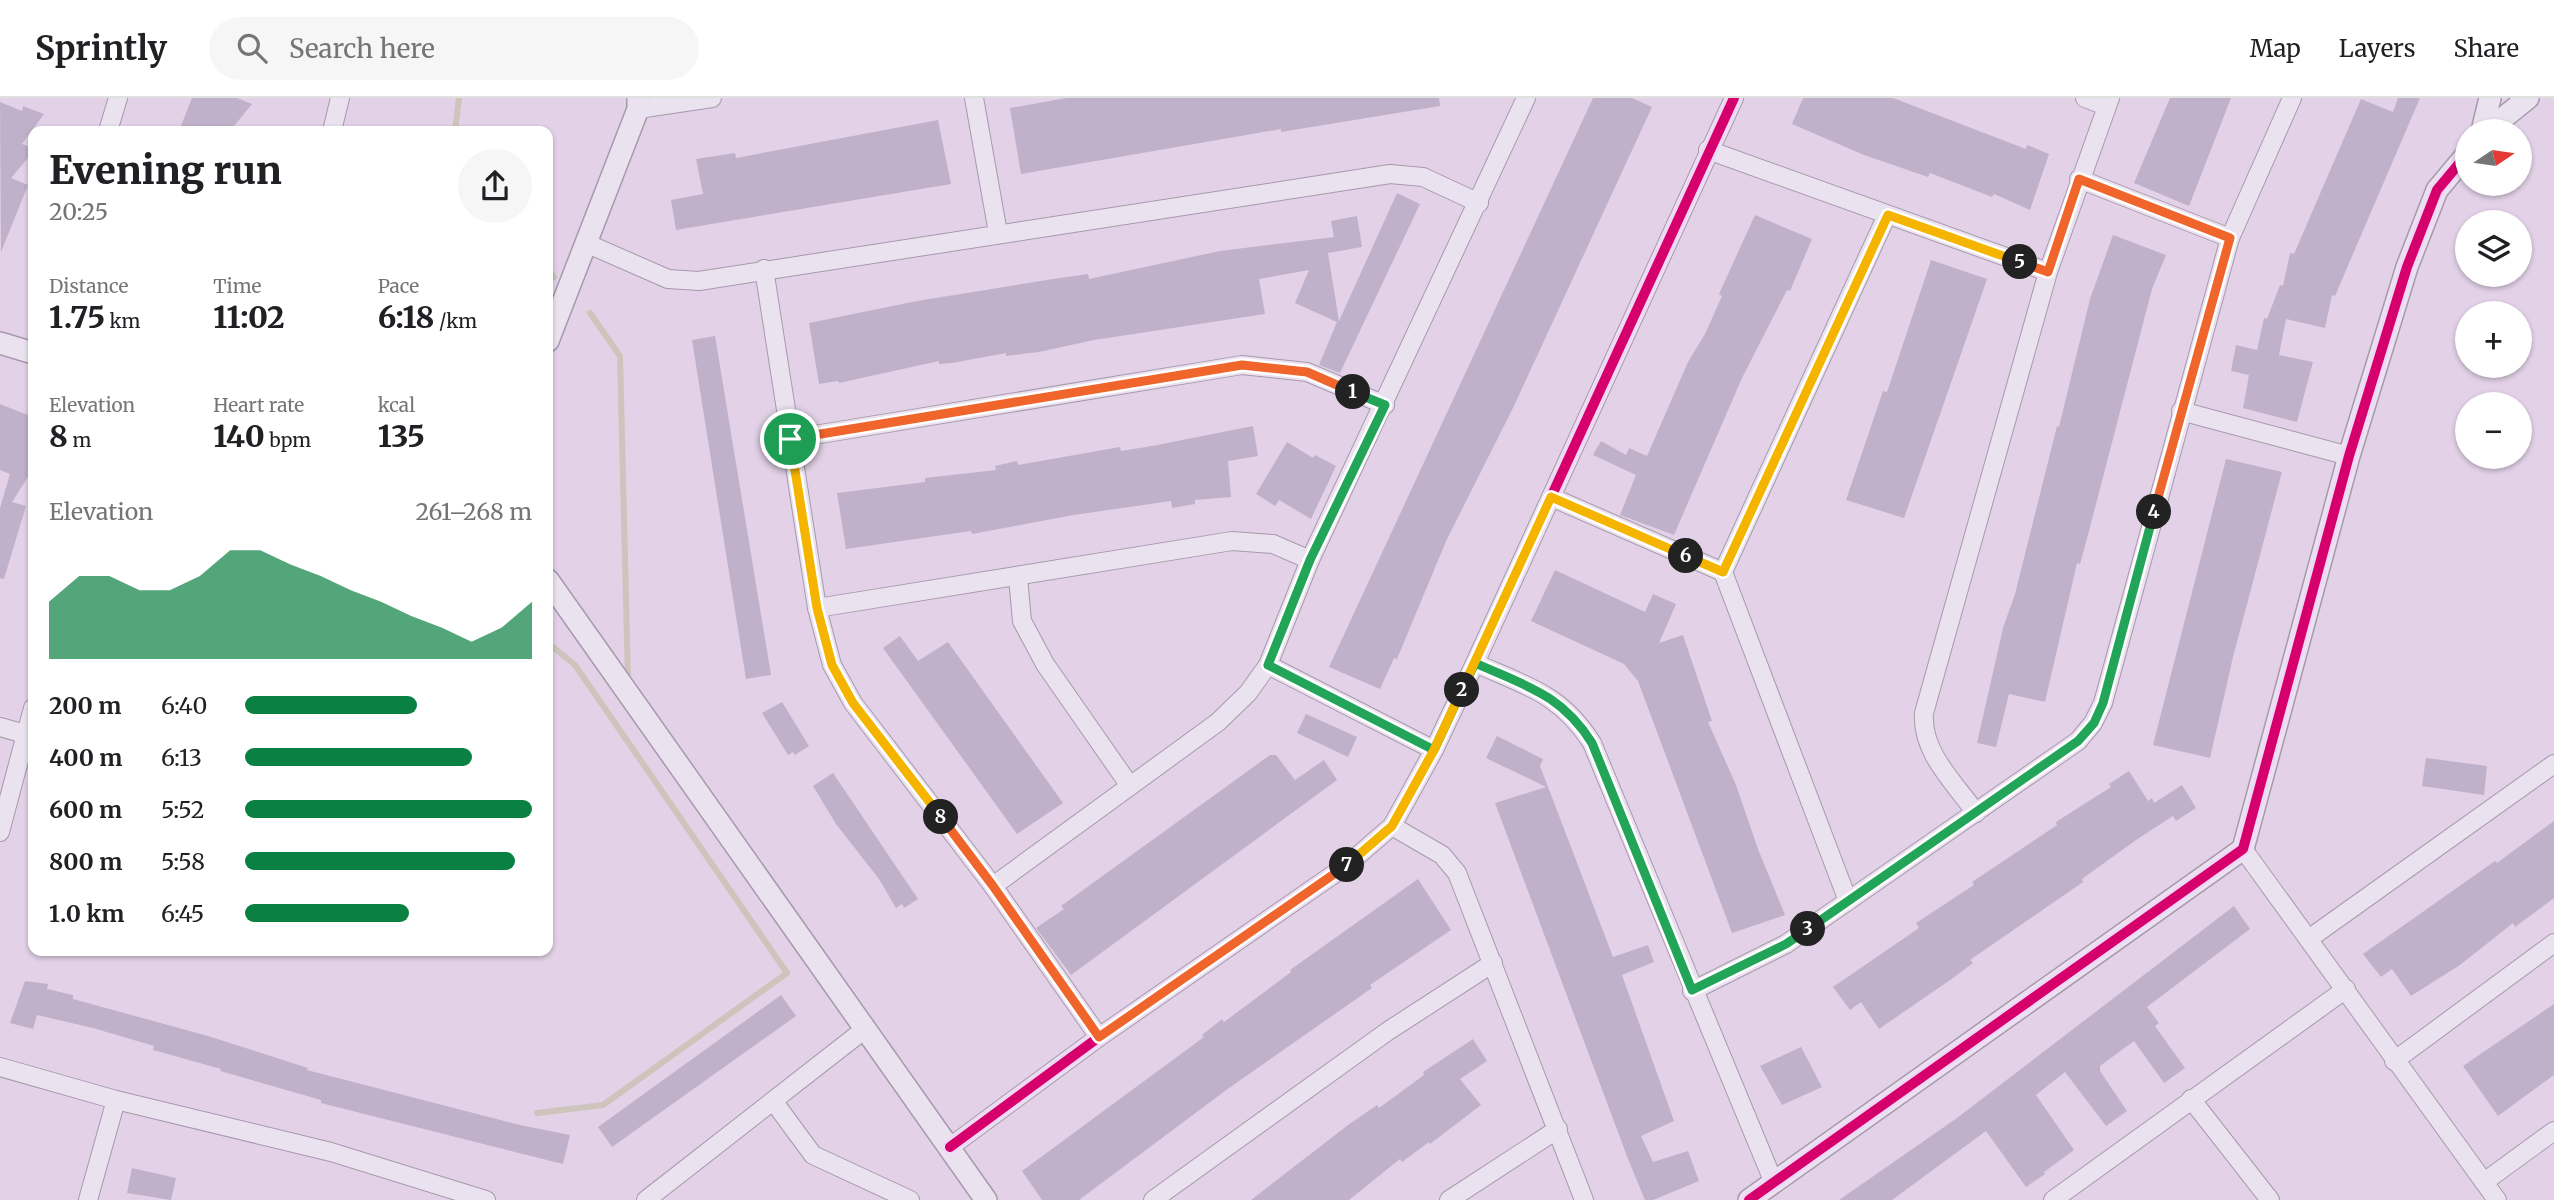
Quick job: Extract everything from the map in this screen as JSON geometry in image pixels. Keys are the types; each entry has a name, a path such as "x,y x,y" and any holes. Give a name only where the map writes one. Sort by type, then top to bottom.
{"street":[{"path":"110,126 118,98"},
{"path":"333,126 340,98"},
{"path":"553,329 588,244 638,103 712,98"},
{"path":"974,98 998,233"},
{"path":"993,886 1219,722 1248,693 1268,665 1310,560 1385,405 1526,98"},
{"path":"950,1147 1099,1037 1347,865 1392,826 1434,750 1475,663 1734,98"},
{"path":"1976,813 1933,754 1923,732 1924,713 2048,272 2108,102 2085,98"},
{"path":"1692,990 1786,944 2078,741 2094,723 2103,703 2230,238 2292,98"},
{"path":"2486,119 2490,98"},
{"path":"2500,119 2528,98"},
{"path":"1708,150 2048,272"},
{"path":"1749,1200 2243,849 2349,456 2407,267 2437,190 2455,169"},
{"path":"588,244 668,279 698,281 1391,174 1423,177 1479,203"},
{"path":"2079,179 2230,238"},
{"path":"1848,901 1723,572 1888,215"},
{"path":"764,269 817,608 832,665 853,703 993,886 1099,1037"},
{"path":"0,343 28,351"},
{"path":"790,439 1242,365 1307,372 1385,405"},
{"path":"2181,411 2349,456"},
{"path":"1551,497 1723,572"},
{"path":"817,608 1018,578 1232,541 1272,544 1310,560"},
{"path":"1018,578 1022,621 1045,664 1130,786"},
{"path":"553,587 986,1200"},
{"path":"1475,663 1553,699 1576,718 1592,743 1774,1183"},
{"path":"1268,665 1434,750"},
{"path":"0,727 26,734"},
{"path":"0,832 28,727"},
{"path":"2310,938 2554,764"},
{"path":"1392,826 1442,855 1457,873 1584,1200"},
{"path":"2243,849 2310,938 2394,1061 2497,1200"},
{"path":"2394,1061 2554,943"},
{"path":"1153,1200 1388,1031 1493,963"},
{"path":"2053,1200 2346,989"},
{"path":"646,1200 865,1029"},
{"path":"0,1067 116,1100 331,1152 486,1200"},
{"path":"2191,1099 2270,1200"},
{"path":"88,1200 116,1100"},
{"path":"774,1102 813,1155 910,1200"},
{"path":"1449,1200 1558,1129"},
{"path":"2484,1182 2554,1131"}],"building":[{"path":"192,98 237,98 252,104 234,126 181,126"},
{"path":"1067,98 1439,98 1440,106 1281,132 1281,129 1021,174 1010,108"},
{"path":"1593,98 1632,98 1652,107 1513,408 1447,539 1397,659 1394,658 1380,689 1329,667"},
{"path":"1803,98 1893,98 2026,149 2027,145 2049,154 2030,210 1994,194 1992,197 1930,173 1928,177 1864,155 1792,124"},
{"path":"2170,98 2231,98 2189,206 2134,183"},
{"path":"2398,98 2420,98 2335,296 2332,295 2325,328 2286,319 2279,355 2313,362 2297,422 2243,408 2249,375 2231,371 2236,345 2257,350 2264,318 2267,319 2280,285 2283,286 2290,253 2294,254 2361,99 2393,112"},
{"path":"0,102 22,111 23,106 44,114 35,126 28,126 28,136 22,144 28,146 28,158 11,178 28,185 1,252"},
{"path":"938,120 951,184 676,230 671,200 703,194 696,159 735,153 736,158"},
{"path":"1397,193 1420,204 1340,373 1319,365 1337,322 1295,303 1309,270 1259,279 1265,314 1094,340 1039,352 1006,356 1006,353 952,363 939,364 939,361 839,383 819,384 809,323 917,301 1053,279 1088,274 1089,279 1220,251 1334,237 1331,221 1357,216 1362,247 1328,253 1339,321"},
{"path":"1755,215 1812,239 1790,291 1787,290 1742,378 1674,535 1620,515 1636,475 1593,455 1601,441 1626,455 1629,448 1647,456 1688,362 1705,334 1722,296 1719,294"},
{"path":"2113,235 2166,255 2152,289 2080,564 2077,563 2045,702 2009,694 1996,747 1977,743 2003,628 2015,594 2090,299"},
{"path":"1931,260 1987,279 1904,518 1846,500 1883,391 1887,392"},
{"path":"715,336 771,675 746,679 692,340"},
{"path":"0,404 28,415 28,477 12,502 26,506 4,579 0,578 0,508 10,474 0,470"},
{"path":"1253,426 1258,456 1228,461 1231,497 1195,500 1195,504 1172,508 1171,501 972,534 971,531 846,549 837,493 925,482 925,478 996,470 995,466 1017,461 1018,465 1120,447 1121,451"},
{"path":"1287,442 1313,458 1315,455 1336,466 1311,519 1279,500 1275,506 1256,494"},
{"path":"2226,459 2282,472 2233,657 2210,758 2153,745"},
{"path":"1555,570 1645,612 1653,594 1676,604 1659,643 1683,635 1712,721 1708,722 1736,785 1785,915 1732,933 1638,681 1624,664 1531,621"},
{"path":"900,636 918,661 948,642 1063,803 1017,834 883,648"},
{"path":"782,702 809,746 795,755 793,752 788,755 762,713"},
{"path":"1306,714 1357,737 1348,757 1297,733"},
{"path":"1497,736 1543,759 1540,766 1613,957 1648,945 1654,962 1622,975 1674,1121 1641,1136 1653,1162 1688,1151 1699,1181 1653,1200 1645,1200 1628,1159 1495,803 1546,787 1486,758"},
{"path":"1270,755 1276,755 1295,780 1324,760 1337,780 1071,975 1036,928 1064,909 1061,906"},
{"path":"2426,758 2487,766 2484,795 2422,786"},
{"path":"2129,771 2148,801 2152,798 2154,803 2182,785 2196,808 2176,821 2173,816 2136,840 2082,879 2083,882 1970,960 1973,963 1953,978 1879,1029 1861,1002 1850,1010 1833,987 1919,928 1916,923 1974,885 1972,882 2057,825 2056,822 2111,787 2109,784"},
{"path":"833,773 918,899 904,908 902,904 896,908 879,879 836,824 813,786"},
{"path":"2554,821 2554,898 2515,927 2513,923 2460,965 2411,996 2392,969 2381,977 2363,954"},
{"path":"1418,879 1451,930 1370,985 1372,988 1229,1088 1079,1200 1042,1200 1022,1171 1204,1037 1202,1035 1222,1019 1224,1022 1291,972 1290,970"},
{"path":"2234,906 2250,929 2147,1007 2159,1023 2155,1026 2185,1068 2164,1083 2134,1041 2100,1066 2100,1071 2127,1111 2106,1126 2065,1072 2036,1095 2074,1150 2044,1172 2045,1174 2026,1187 1986,1131 1892,1200 1839,1200 1957,1118"},
{"path":"25,981 48,984 47,989 73,995 73,999 208,1036 308,1068 307,1070 520,1125 570,1135 563,1164 321,1103 321,1100 153,1050 154,1046 93,1028 37,1015 33,1029 10,1023"},
{"path":"781,995 796,1016 612,1147 598,1127"},
{"path":"2554,1004 2554,1075 2498,1116 2463,1066"},
{"path":"1473,1039 1487,1061 1460,1079 1481,1105 1430,1144 1429,1142 1402,1162 1400,1159 1349,1200 1251,1200 1348,1125 1377,1105 1379,1108 1424,1075 1423,1072"},
{"path":"1801,1047 1822,1087 1782,1105 1760,1066"},
{"path":"132,1168 176,1178 171,1200 127,1193"}],"waterway":[{"path":"456,126 459,98"},
{"path":"590,313 620,356 628,681"},
{"path":"537,1113 603,1105 787,973 575,665 553,647"}],"cycle path":[{"path":"950,1147 1099,1037 1347,865 1392,826 1434,750 1475,663 1734,98"},
{"path":"1749,1200 2243,849 2349,456 2407,267 2437,190 2455,169"}],"route":[{"path":"790,439 817,608 832,665 853,703 993,886 1099,1037 1347,865 1392,826 1434,750 1551,497 1723,572 1888,215 2048,272 2079,179 2230,238 2103,703 2094,723 2078,741 1786,944 1692,990 1592,743 1576,718 1553,699 1475,663 1434,750 1268,665 1310,560 1385,405 1307,372 1242,365 790,439"}]}
